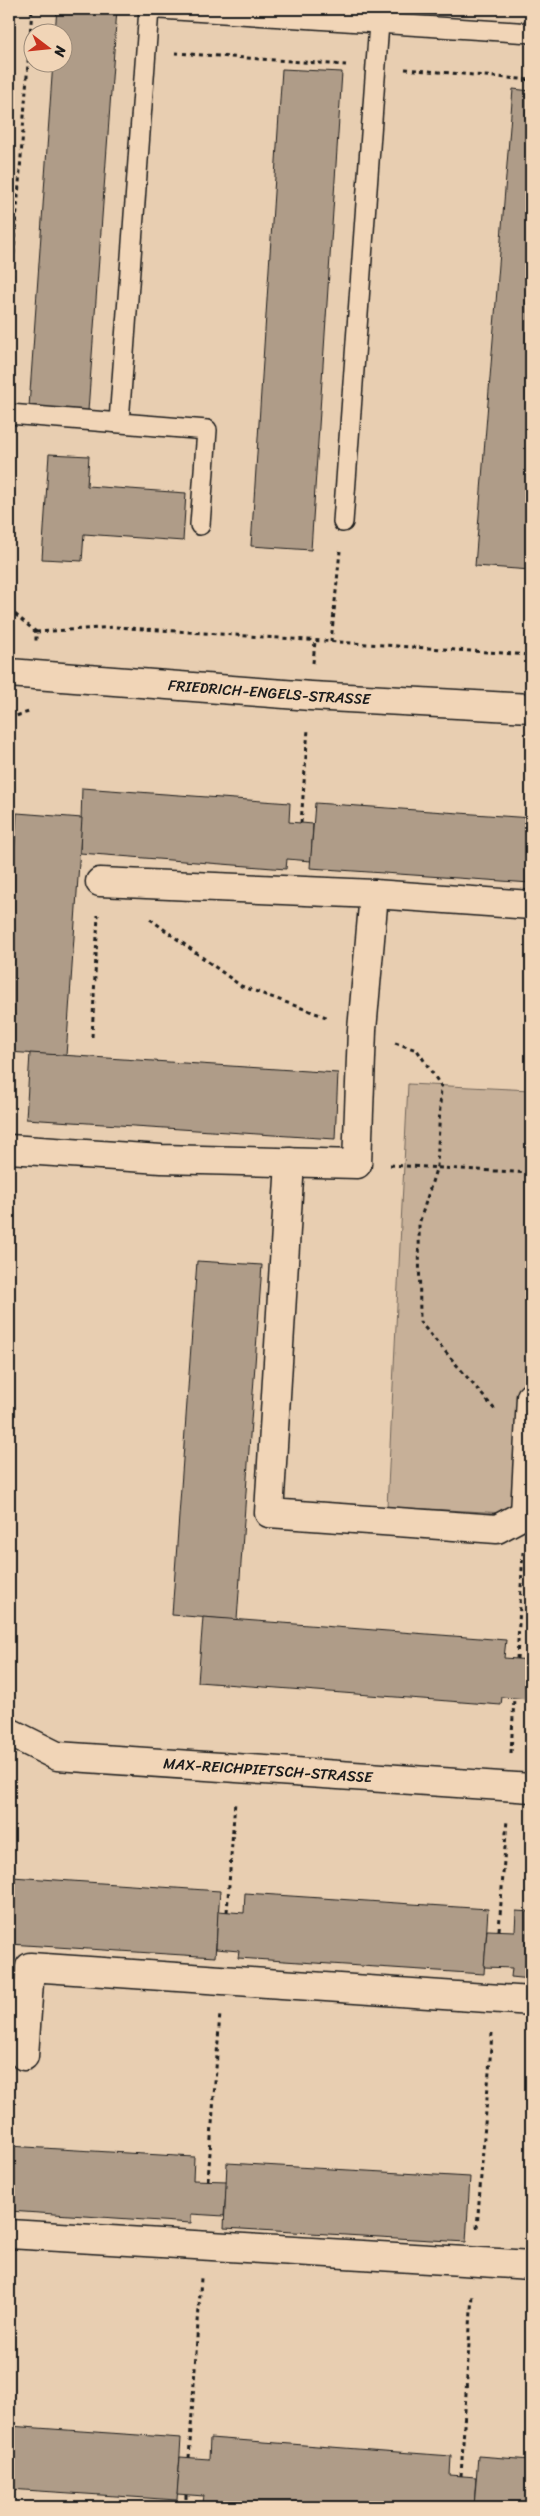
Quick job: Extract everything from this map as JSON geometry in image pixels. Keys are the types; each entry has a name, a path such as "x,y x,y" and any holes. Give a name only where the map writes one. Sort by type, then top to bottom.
{"street":[{"name":"FRIEDRICH-ENGELS-STRASSE","path":"9,672 311,696 531,708"},
{"path":"100,882 374,894 531,905"},
{"path":"9,1148 161,1159 357,1164 362,1030 374,894"},
{"path":"290,1162 269,1513 497,1529 525,1514 531,1397"},
{"name":"MAX-REICHPIETSCH-STRASSE","path":"9,1732 57,1756 531,1788"},
{"path":"24,2056 30,1966 531,2000"},
{"path":"9,2234 531,2265"}],"lane":[{"path":"119,422 149,9"},
{"path":"160,9 531,33"},
{"path":"343,522 379,23"},
{"path":"9,414 207,430 200,525"}],"path":[{"path":"9,318 32,9"},
{"path":"146,51 531,80"},
{"path":"331,642 343,522"},
{"path":"36,632 115,627 531,655"},
{"path":"92,1037 100,882"},
{"path":"147,916 242,986 417,1050 441,1086 437,1166 419,1224 420,1322 528,1449"},
{"path":"357,1164 437,1166 531,1172"},
{"path":"517,1659 525,1514"},
{"path":"227,1912 237,1768"},
{"path":"208,2180 222,1978"},
{"path":"461,2476 474,2263 494,1998"},
{"path":"189,2458 204,2246"},
{"path":"186,2494 186,2507"}],"shaded area":[{"path":"408,1084 531,1090 531,1397 525,1514 387,1507"}],"building":[{"path":"57,9 117,9 88,411 29,407 52,72 72,72 72,22 56,22"},
{"path":"282,69 342,72 311,550 251,546"},
{"path":"513,89 531,91 531,570 475,566"},
{"path":"49,454 89,456 87,486 186,493 183,541 84,534 82,561 42,559"},
{"path":"82,788 290,803 289,822 313,824 311,861 287,859 286,869 80,853"},
{"path":"315,803 531,818 531,883 310,868"},
{"path":"17,813 82,818 66,1056 9,1052 9,923"},
{"path":"30,1053 338,1073 335,1139 26,1119"},
{"path":"197,1261 262,1265 237,1620 172,1615"},
{"path":"203,1617 506,1640 504,1658 531,1660 528,1699 502,1697 501,1705 198,1682"},
{"path":"531,1660 531,1707 528,1707"},
{"path":"12,1877 220,1891 215,1957 9,1944"},
{"path":"245,1893 488,1909 484,1974 238,1958 239,1951 216,1949 218,1911 244,1913"},
{"path":"516,1911 531,1912 531,1979 511,1977 512,1968 484,1967 487,1930 515,1931"},
{"path":"9,2146 194,2157 193,2180 227,2181 224,2216 191,2214 191,2223 9,2211"},
{"path":"227,2163 470,2177 466,2242 224,2228"},
{"path":"9,2426 181,2438 177,2500 9,2489"},
{"path":"210,2438 451,2456 450,2475 476,2477 474,2507 279,2507 203,2502 204,2496 177,2494 180,2457 209,2459"},
{"path":"478,2456 531,2460 531,2507 474,2507"}]}
